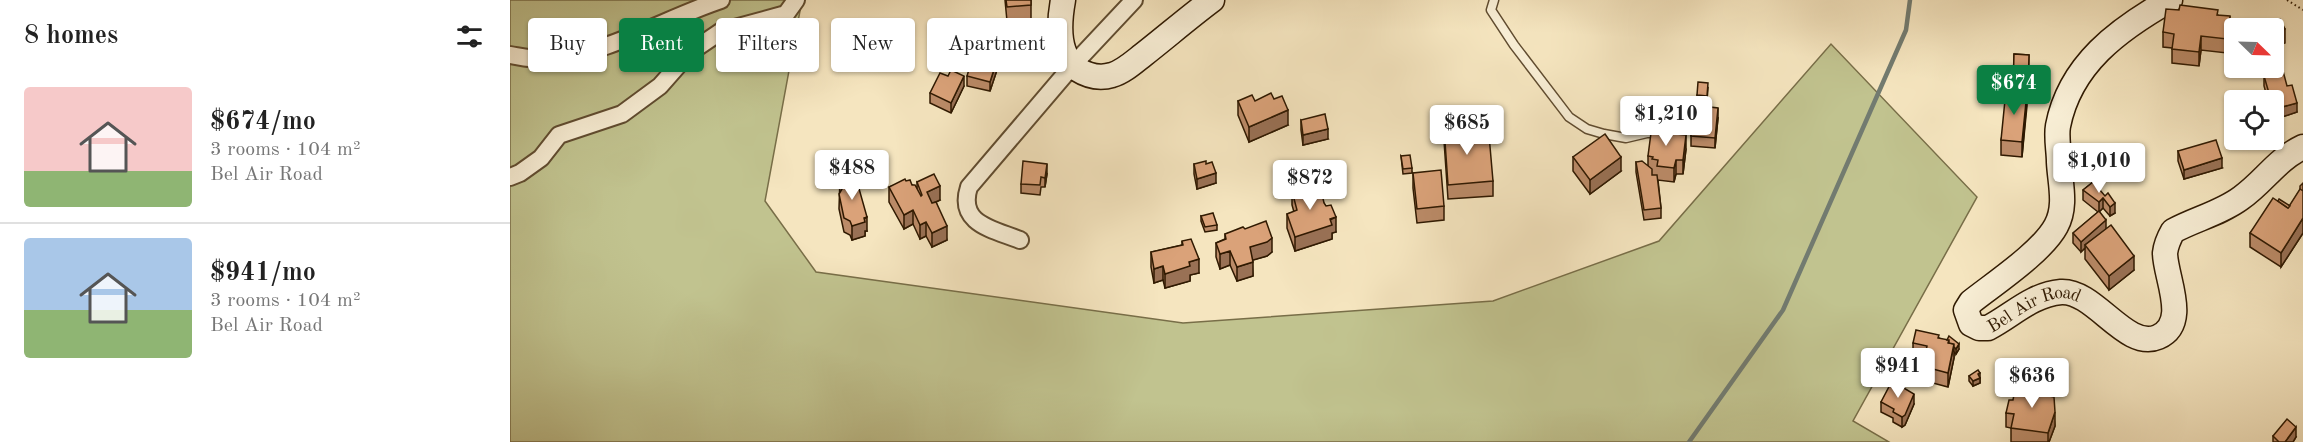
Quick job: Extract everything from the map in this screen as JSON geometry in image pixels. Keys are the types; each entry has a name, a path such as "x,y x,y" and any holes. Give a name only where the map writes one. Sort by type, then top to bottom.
{"main road":[{"path":"1063,0 1060,26 1064,53 1073,66 1092,76 1114,75 1212,0"},
{"name":"Bel Air Road","path":"2170,0 2116,34 2091,58 2078,77 2067,97 2058,128 2062,198 2057,225 2039,247 1971,302 1966,310 1971,324 1979,328 1988,328 2034,298 2062,292 2086,299 2130,333 2142,338 2159,337 2168,330 2174,312 2165,253 2173,231 2233,204 2277,163 2303,147"}],"street":[{"path":"510,55 544,59 571,56 604,46 721,0"},
{"path":"510,177 542,158 559,135 621,114 660,86 689,53 720,32 786,14 796,0"},
{"path":"1020,240 973,220 966,207 969,187 1073,66 1134,0"}],"lane":[{"path":"1494,0 1491,10 1514,45 1569,117 1587,129 1626,138 1647,133 1665,133"}],"path":[{"path":"2287,0 2303,10"}],"green space":[{"path":"510,0 802,0 799,18 716,18 716,72 789,72 765,201 816,272 1183,323 1493,301 1659,241 1831,44 1977,197 1853,421 1889,442 510,442"}],"building":[{"path":"1006,0 1031,0 1031,5 1007,7"},
{"path":"2180,5 2218,10 2217,15 2230,16 2230,18 2224,18 2224,39 2201,36 2199,52 2172,49 2174,34 2163,32 2166,9 2179,10"},
{"path":"2014,54 2029,55 2028,89 2013,89"},
{"path":"950,72 955,72 964,76 951,103 930,93 940,73 948,76"},
{"path":"968,72 993,72 990,82 967,76"},
{"path":"2284,75 2287,86 2292,85 2297,103 2284,106 2284,90 2268,90 2265,78 2284,78"},
{"path":"1698,82 1708,83 1707,96 1697,95"},
{"path":"2006,90 2027,92 2022,142 2001,140"},
{"path":"1271,93 1274,99 1282,96 1288,110 1249,127 1238,101 1252,95 1255,101"},
{"path":"1693,105 1718,108 1715,138 1691,136"},
{"path":"1682,112 1693,113 1691,128 1680,127"},
{"path":"1325,114 1328,129 1303,135 1301,120"},
{"path":"1471,125 1471,137 1489,135 1493,181 1448,185 1444,127"},
{"path":"1655,125 1667,127 1666,133 1686,135 1683,160 1676,160 1674,168 1657,166 1658,160 1648,156 1651,133 1654,133"},
{"path":"1605,134 1621,157 1590,180 1573,157"},
{"path":"2216,140 2222,158 2184,170 2178,151"},
{"path":"1410,155 1412,168 1403,169 1401,156"},
{"path":"1023,161 1047,164 1045,178 1041,177 1040,185 1021,184"},
{"path":"1206,161 1206,164 1212,162 1216,173 1197,179 1194,164"},
{"path":"1642,161 1652,169 1652,175 1657,175 1661,208 1644,210 1636,162"},
{"path":"1441,170 1444,206 1417,209 1413,173"},
{"path":"852,174 856,186 858,185 867,217 864,218 865,222 852,226 850,221 844,218 839,194 842,189 840,177"},
{"path":"934,174 940,186 927,192 932,203 936,202 947,226 932,233 926,222 920,225 913,210 904,215 889,187 905,179 910,180 921,196 917,182"},
{"path":"2093,182 2105,196 2108,193 2115,203 2110,207 2103,198 2099,202 2083,190"},
{"path":"1320,185 1324,203 1326,206 1331,205 1336,217 1330,219 1332,225 1295,237 1287,214 1297,210 1292,191"},
{"path":"2300,189 2303,191 2303,218 2281,253 2250,233 2273,198 2288,208"},
{"path":"2279,199 2290,206 2288,208 2278,201"},
{"path":"2099,211 2106,220 2081,242 2073,233"},
{"path":"1213,213 1217,225 1205,227 1201,216"},
{"path":"1266,221 1272,238 1267,242 1250,247 1253,262 1237,267 1230,251 1220,254 1216,243 1226,239 1225,234"},
{"path":"2111,225 2134,256 2109,276 2085,245"},
{"path":"1191,239 1199,259 1189,262 1190,266 1165,274 1163,266 1154,269 1151,252 1183,245 1182,241"},
{"path":"1916,330 1939,335 1938,338 1949,340 1948,343 1954,344 1948,373 1929,368 1930,361 1924,360 1927,346 1913,343"},
{"path":"1949,336 1959,344 1956,349 1954,344 1947,340"},
{"path":"1978,370 1980,378 1973,381 1969,376"},
{"path":"1892,381 1914,394 1902,417 1893,412 1894,409 1881,402"},
{"path":"2016,384 2051,389 2049,396 2054,397 2055,412 2048,433 2011,428 2014,414 2006,413 2009,400 2013,400"},
{"path":"2287,419 2296,427 2285,442 2279,442 2273,436"}],"waterway":[{"path":"1689,442 1783,310 1906,30 1910,0"}]}
